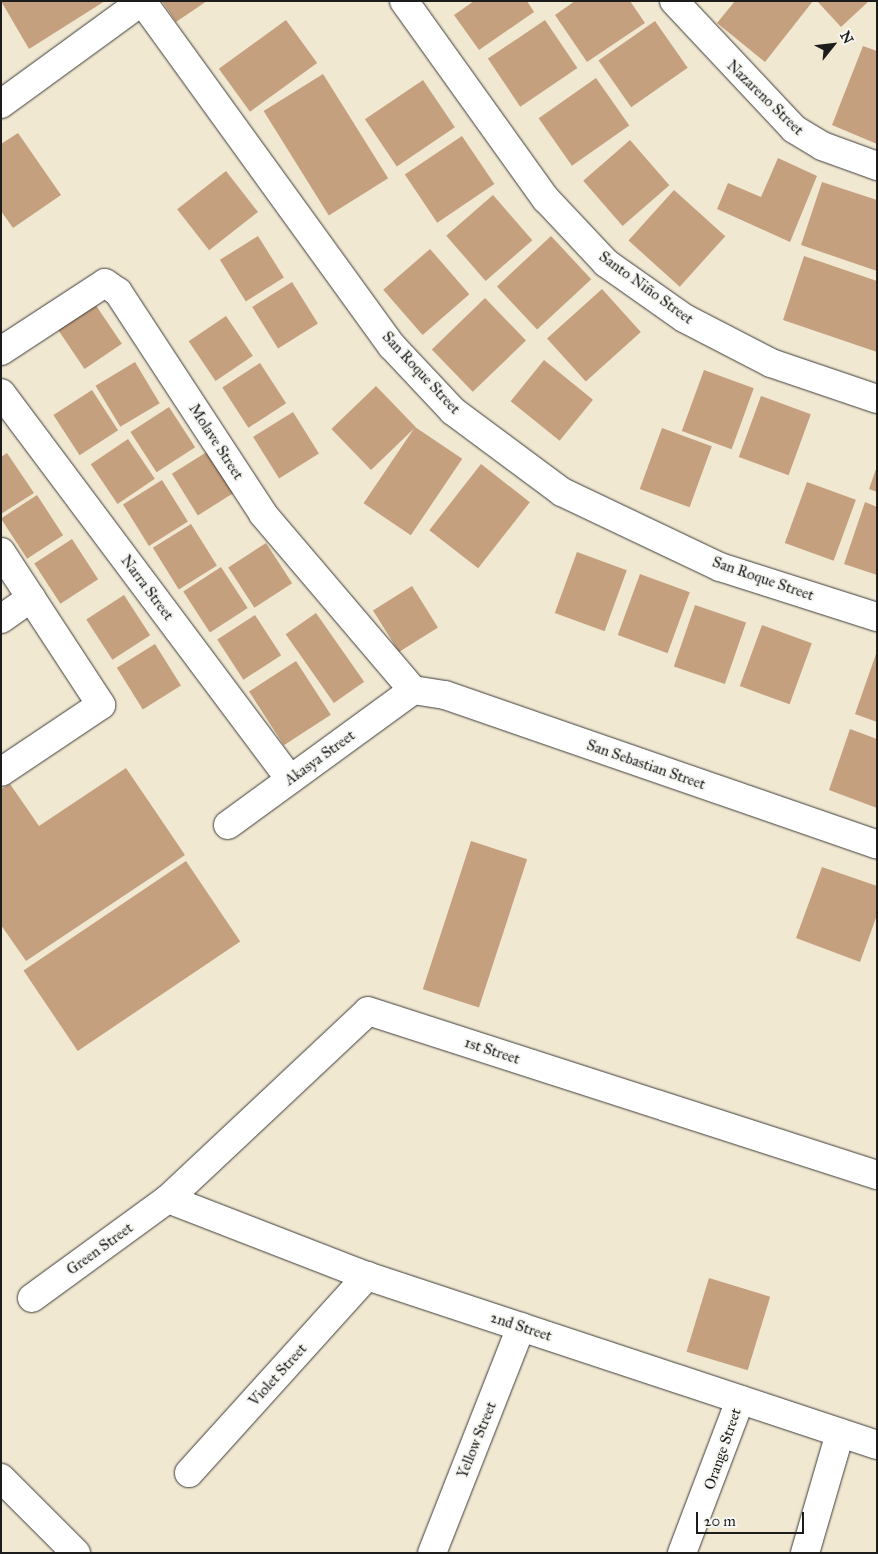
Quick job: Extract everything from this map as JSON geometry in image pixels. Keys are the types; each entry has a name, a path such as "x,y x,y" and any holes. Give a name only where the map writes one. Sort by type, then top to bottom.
{"street":[{"path":"1,104 142,1"},
{"name":"San Roque Street","path":"142,1 392,346 453,411 562,492 720,567 877,617"},
{"name":"Santo Niño Street","path":"404,1 546,199 606,263 684,318 771,362 877,399"},
{"name":"Nazareno Street","path":"674,1 794,129 822,146 877,166"},
{"name":"Molave Street","path":"1,351 105,283 118,292 263,514 413,690"},
{"name":"Narra Street","path":"3,395 290,779"},
{"path":"1,552 101,704 1,772"},
{"path":"1,619 31,598"},
{"name":"Akasya Street","path":"228,825 413,690"},
{"name":"San Sebastian Street","path":"413,690 445,695 877,845"},
{"name":"1st Street","path":"168,1199 368,1011 877,1175"},
{"name":"2nd Street","path":"168,1199 367,1276 877,1445"},
{"name":"Green Street","path":"32,1298 168,1199"},
{"name":"Violet Street","path":"189,1473 367,1276"},
{"name":"Yellow Street","path":"432,1553 521,1327"},
{"name":"Orange Street","path":"682,1553 740,1400"},
{"path":"805,1553 840,1433"},
{"path":"1,1478 76,1553"}],"building":[{"path":"1,1 105,1 29,49"},
{"path":"162,1 207,1 176,22"},
{"path":"474,1 527,1 534,12 479,50 454,15"},
{"path":"575,1 630,1 645,23 587,62 555,15"},
{"path":"735,1 813,1 765,62 717,23"},
{"path":"817,1 869,1 841,27"},
{"path":"286,20 317,63 250,112 219,69"},
{"path":"545,20 577,68 520,107 488,59"},
{"path":"655,21 688,68 631,107 598,61"},
{"path":"863,46 877,51 877,144 832,125"},
{"path":"323,74 388,178 329,215 264,111"},
{"path":"596,78 629,126 572,166 539,118"},
{"path":"423,80 455,127 397,166 365,119"},
{"path":"18,133 61,195 13,228 1,211 1,144"},
{"path":"462,136 494,184 437,223 405,175"},
{"path":"630,140 669,185 623,226 583,181"},
{"path":"778,158 817,176 790,242 717,209 728,183 761,197"},
{"path":"226,171 258,212 209,250 177,209"},
{"path":"822,182 877,200 877,271 801,245"},
{"path":"674,190 725,236 680,287 628,241"},
{"path":"493,195 532,240 486,281 446,236"},
{"path":"258,236 284,278 246,301 220,260"},
{"path":"551,236 591,279 537,330 497,286"},
{"path":"430,249 469,294 423,335 383,290"},
{"path":"804,256 877,281 877,352 783,320"},
{"path":"292,282 318,324 278,348 252,307"},
{"path":"602,289 641,332 586,382 547,339"},
{"path":"485,298 526,340 473,392 432,349"},
{"path":"95,304 122,344 85,369 58,329"},
{"path":"226,316 253,356 216,381 189,341"},
{"path":"544,360 593,400 560,441 511,401"},
{"path":"135,362 160,403 120,427 96,386"},
{"path":"260,363 286,403 248,428 222,388"},
{"path":"704,370 754,388 732,449 682,431"},
{"path":"376,386 416,427 371,470 331,429"},
{"path":"92,390 118,430 80,455 53,415"},
{"path":"761,396 811,414 789,475 739,457"},
{"path":"169,407 195,447 157,472 130,432"},
{"path":"293,412 319,454 279,478 253,437"},
{"path":"415,427 462,459 411,535 364,503"},
{"path":"662,428 712,446 690,507 640,489"},
{"path":"128,439 155,479 118,504 91,464"},
{"path":"210,450 236,492 198,515 172,474"},
{"path":"7,453 34,493 1,514 1,457"},
{"path":"481,464 530,502 478,568 429,530"},
{"path":"877,466 877,492 869,489"},
{"path":"162,480 188,522 149,546 123,504"},
{"path":"807,482 856,500 834,561 785,543"},
{"path":"37,495 63,535 27,559 1,518"},
{"path":"865,502 877,507 877,575 844,564"},
{"path":"191,524 217,566 179,589 153,548"},
{"path":"72,539 98,579 60,604 34,564"},
{"path":"266,543 292,583 254,608 228,568"},
{"path":"577,552 627,570 605,631 555,613"},
{"path":"221,567 248,608 210,633 183,592"},
{"path":"640,574 690,592 668,653 618,635"},
{"path":"412,586 438,628 399,652 373,610"},
{"path":"124,595 150,635 112,660 86,620"},
{"path":"695,605 746,623 725,684 674,666"},
{"path":"316,613 364,682 334,703 286,634"},
{"path":"255,615 281,655 243,680 217,640"},
{"path":"762,625 812,643 790,704 740,686"},
{"path":"155,644 181,686 143,709 117,668"},
{"path":"877,654 877,722 855,714"},
{"path":"296,661 331,715 284,745 249,691"},
{"path":"850,729 877,739 877,808 829,790"},
{"path":"126,768 185,855 26,961 1,925 1,789 10,784 39,826"},
{"path":"471,841 527,859 479,1008 423,989"},
{"path":"186,861 240,941 78,1051 24,971"},
{"path":"822,867 877,886 877,915 860,962 796,938"},
{"path":"709,1278 770,1297 748,1370 686,1352"}]}
